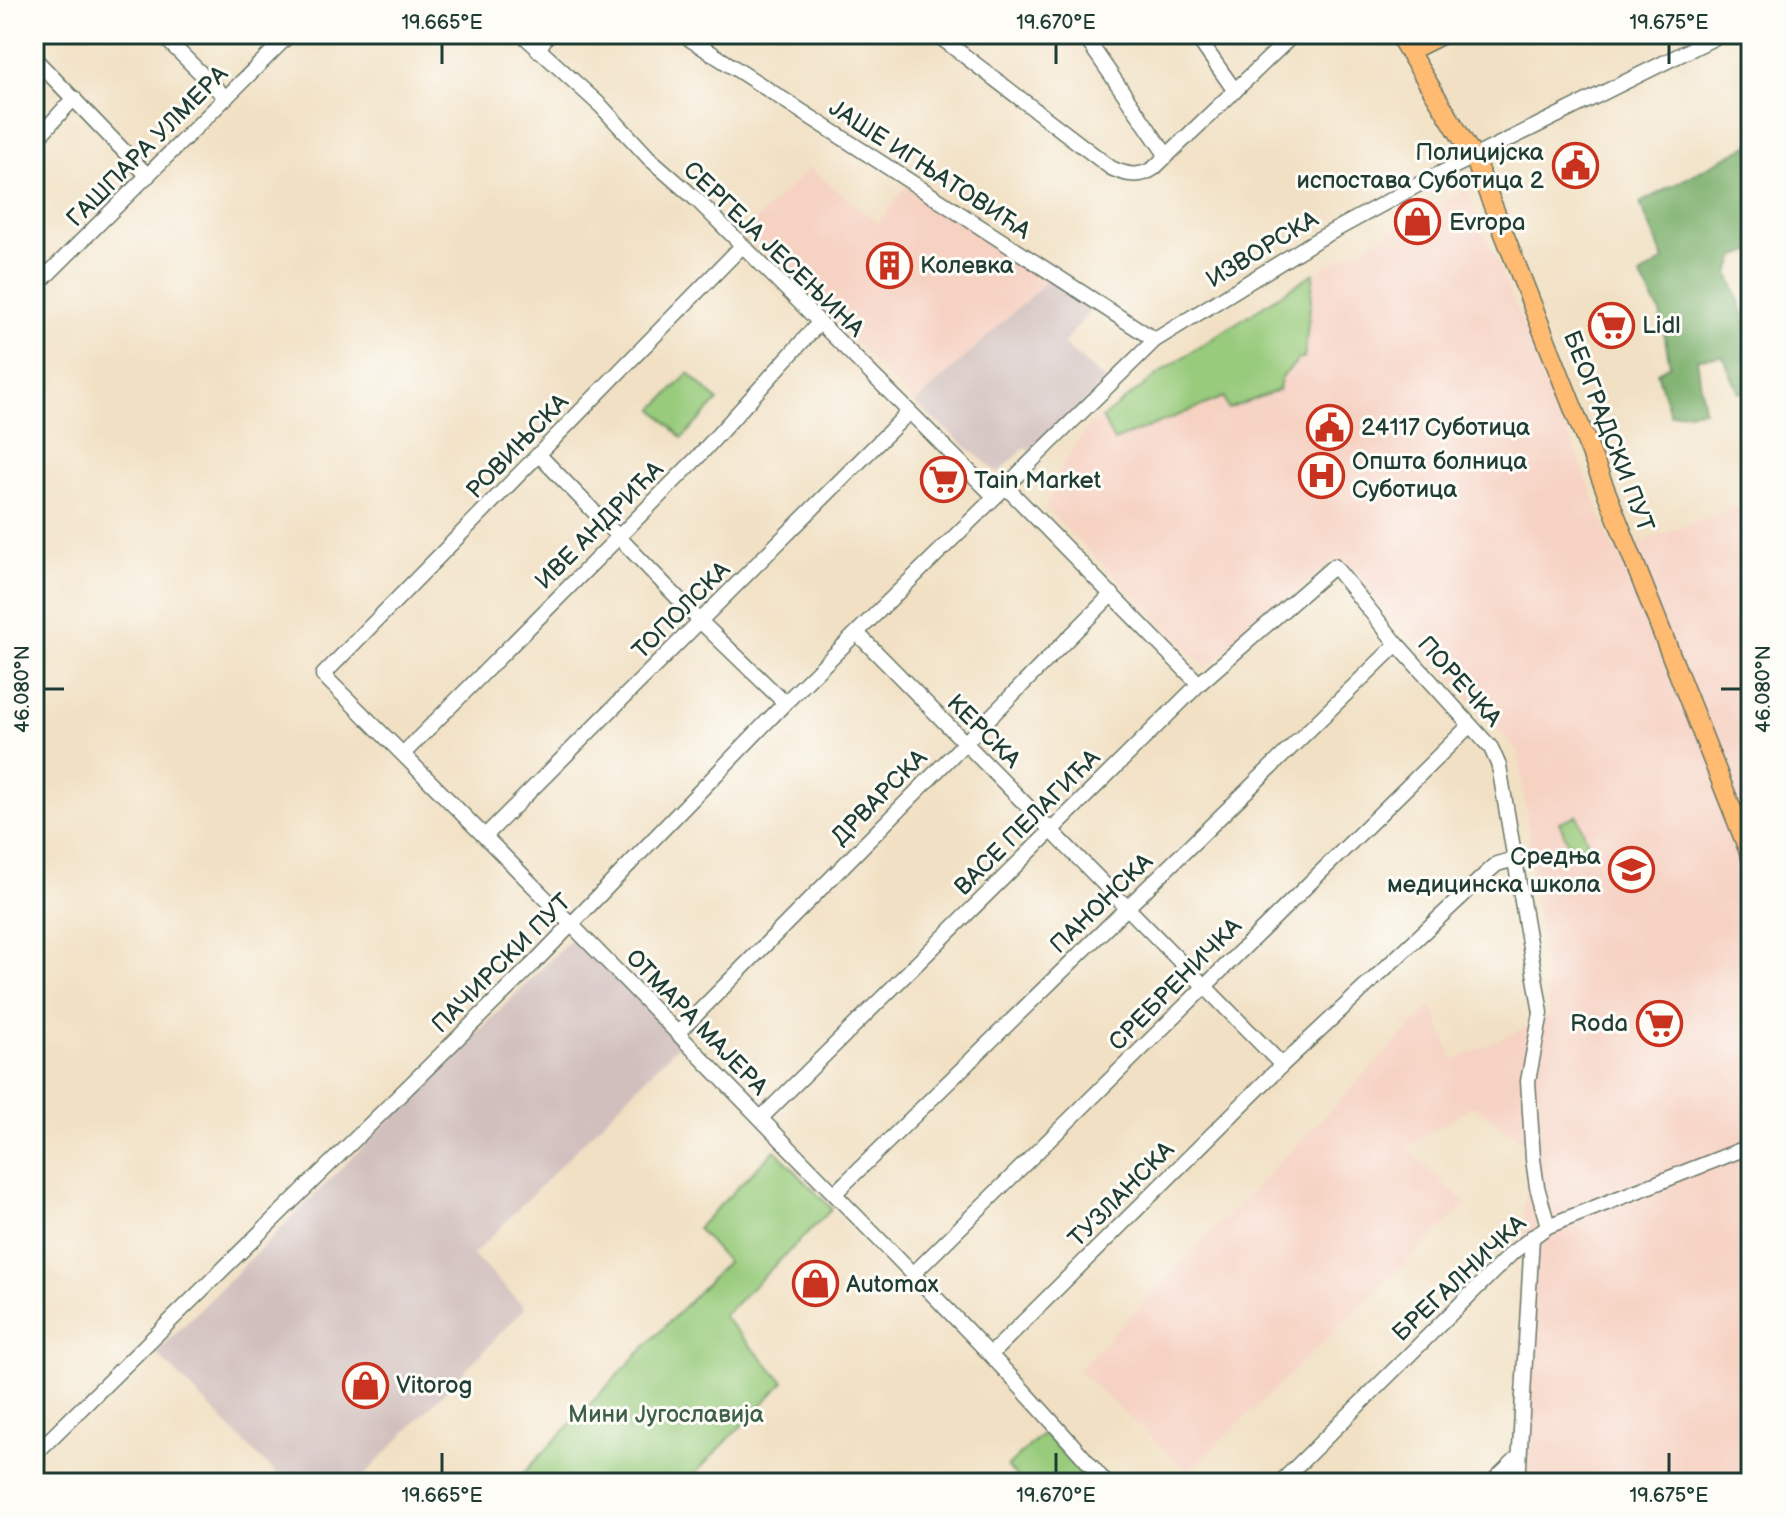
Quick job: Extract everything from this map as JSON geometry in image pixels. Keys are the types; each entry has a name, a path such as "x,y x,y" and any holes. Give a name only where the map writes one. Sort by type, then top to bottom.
{"main road":[{"name":"БЕОГРАДСКИ ПУТ","path":"1398,34 1474,158 1751,857"},
{"path":"1409,51 1443,34"}],"street":[{"path":"161,34 226,98"},
{"name":"ГАШПАРА УЛМЕРА","path":"34,288 290,34"},
{"name":"СЕРГЕЈА ЈЕСЕЊИНА","path":"522,34 601,106 649,158 698,201 908,413 1000,491 1112,594 1199,684"},
{"path":"538,50 548,34"},
{"name":"ЈАШЕ ИГЊАТОВИЋА","path":"682,34 1155,340"},
{"path":"936,34 1111,168 1127,175 1144,174 1167,156 1294,34"},
{"path":"1083,34 1167,156"},
{"path":"1195,34 1235,91"},
{"name":"ИЗВОРСКА","path":"1000,491 1155,340 1315,241 1425,181 1722,34"},
{"path":"34,58 148,176"},
{"path":"34,142 74,98"},
{"name":"РОВИЊСКА","path":"323,675 742,246"},
{"name":"ИВЕ АНДРИЋА","path":"403,754 697,458 819,323"},
{"name":"ТОПОЛСКА","path":"485,836 908,413"},
{"path":"539,455 701,622 785,703"},
{"name":"ПАЧИРСКИ ПУТ","path":"34,1455 570,925 785,703 1000,491"},
{"name":"ПОРЕЧКА","path":"1334,566 1397,644 1491,748 1499,766 1541,1013 1528,1081 1533,1159 1548,1226"},
{"name":"ВАСЕ ПЕЛАГИЋА","path":"761,1118 1199,684 1334,566"},
{"name":"ДРВАРСКА","path":"679,1032 1112,594"},
{"name":"КЕРСКА","path":"857,633 963,743 1129,906 1282,1065"},
{"name":"ПАНОНСКА","path":"835,1193 1397,644"},
{"name":"ОТМАРА МАЈЕРА","path":"323,675 679,1032 991,1354 1106,1483"},
{"name":"СРЕБРЕНИЧКА","path":"913,1274 1469,726"},
{"name":"ТУЗЛАНСКА","path":"991,1354 1282,1065 1490,870 1497,864 1515,859"},
{"name":"БРЕГАЛНИЧКА","path":"1280,1483 1513,1252 1532,1237 1548,1226 1751,1146"},
{"path":"1518,1483 1532,1237"},
{"path":"1491,1483 1519,1456"}],"shaded area":[{"path":"809,168 878,223 906,186 1051,277 915,404 746,230"},
{"path":"1467,190 1580,461 1614,552 1751,502 1751,1483 1514,1483 1527,1144 1474,1105 1406,1148 1467,1204 1188,1472 1078,1370 1432,1005 1453,1061 1550,1016 1519,752 1336,558 1206,667 1045,507 1051,495 1047,489 1091,423 1102,418 1165,369 1314,273"},
{"path":"1051,277 1079,291 1074,298 1093,308 1063,344 1105,380 1037,449 1032,447 1029,451 1026,447 998,473 915,404"},
{"path":"576,934 680,1043 473,1255 525,1308 357,1483 285,1483 156,1353"}],"green space":[{"path":"1751,144 1751,251 1736,256 1729,273 1751,336 1751,389 1739,393 1723,356 1697,358 1704,410 1670,414 1657,372 1670,365 1660,312 1640,276 1664,260 1640,203"},
{"path":"1314,273 1304,359 1299,359 1281,378 1279,390 1228,409 1224,397 1114,441 1102,418 1165,369"},
{"path":"689,373 718,401 682,438 654,409"},
{"path":"1577,815 1591,851 1574,857 1559,822"},
{"name":"Мини Југославија","path":"775,1150 832,1209 723,1316 784,1382 686,1483 514,1483 727,1262 697,1228"},
{"path":"1043,1433 1091,1483 1023,1483 1007,1467"}],"place":[{"name":"Полицијска испостава Суботица 2","path":"1575,166"},
{"name":"Evropa","path":"1418,222"},
{"name":"Колевка","path":"889,265"},
{"name":"Lidl","path":"1611,325"},
{"name":"24117 Суботица","path":"1330,427"},
{"name":"Општа болница Суботица","path":"1321,475"},
{"name":"Tain Market","path":"943,480"},
{"name":"Средња медицинска школа","path":"1632,870"},
{"name":"Roda","path":"1659,1023"},
{"name":"Automax","path":"815,1284"},
{"name":"Vitorog","path":"365,1385"}]}
